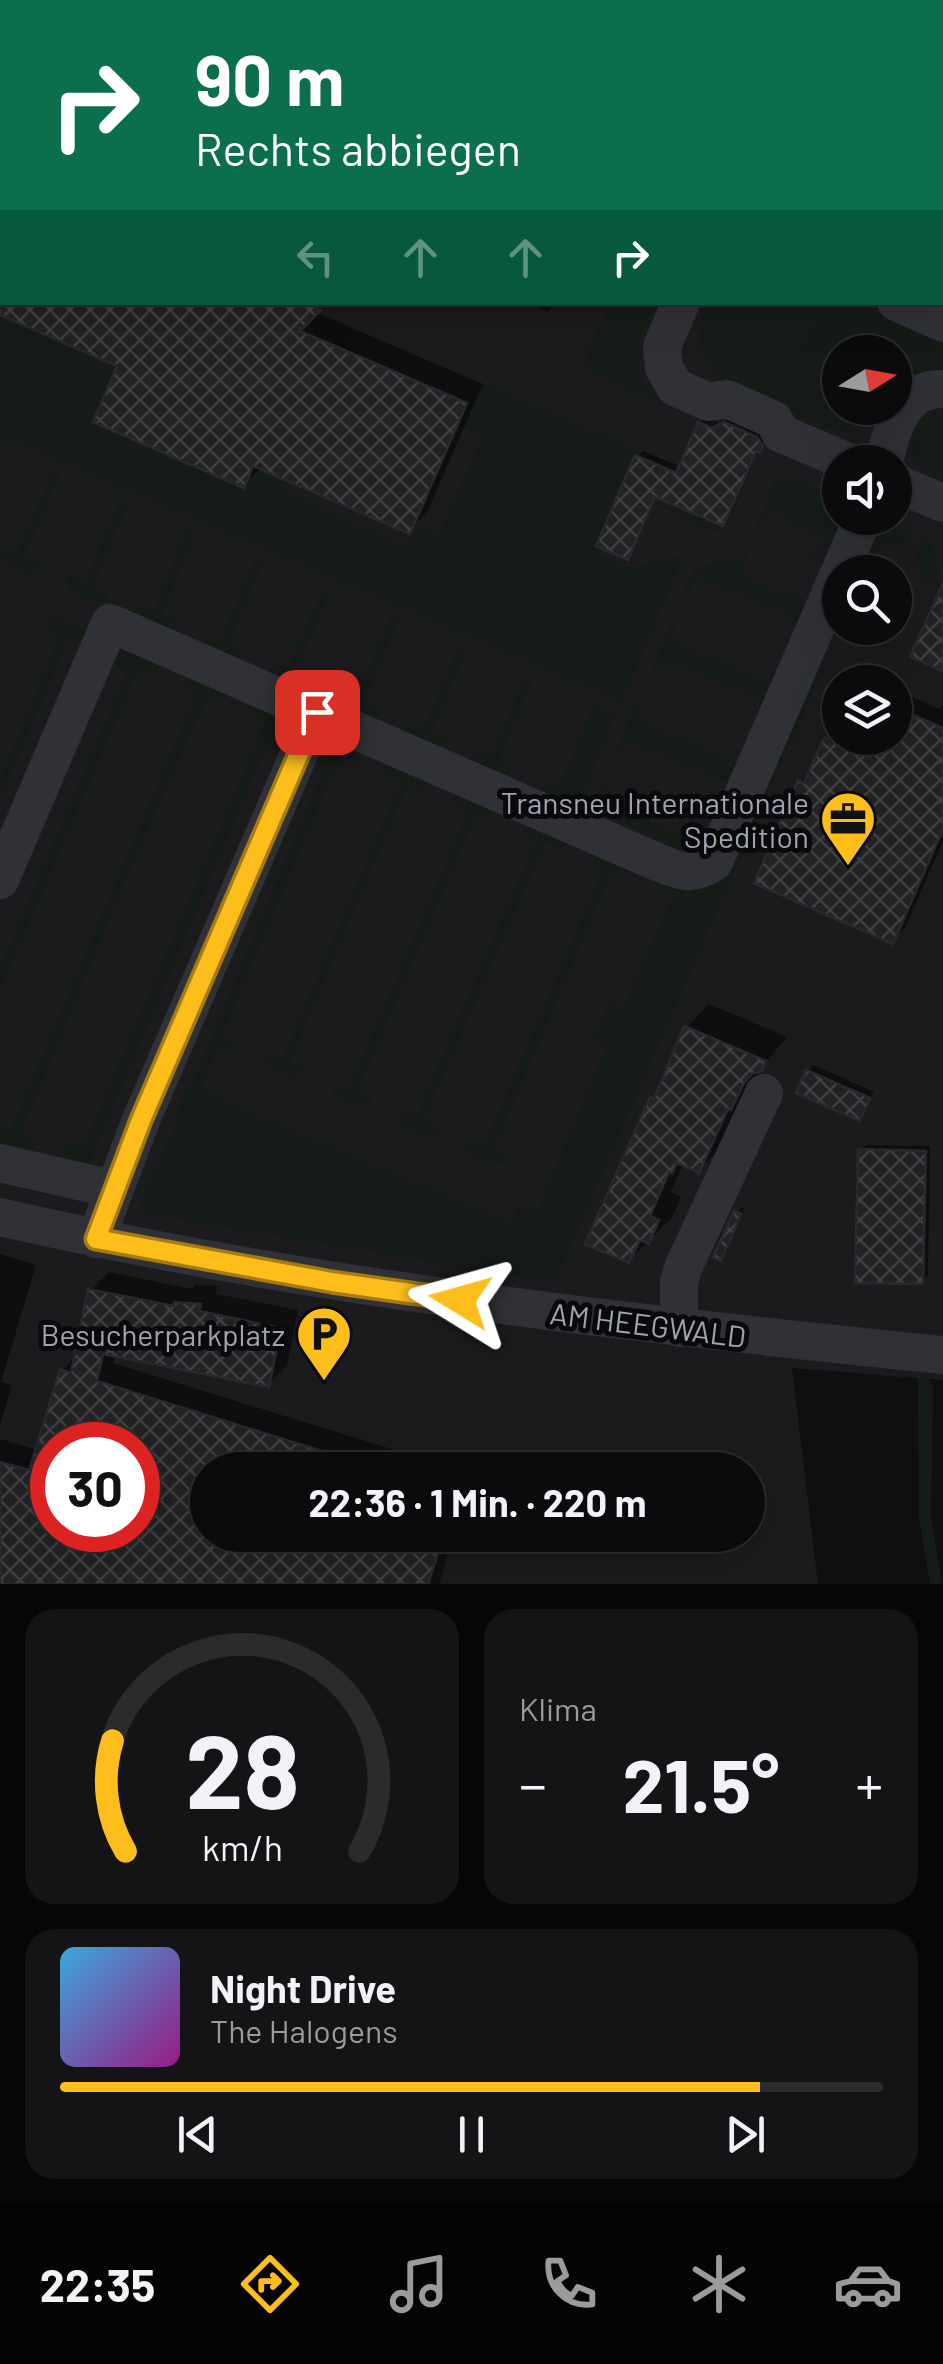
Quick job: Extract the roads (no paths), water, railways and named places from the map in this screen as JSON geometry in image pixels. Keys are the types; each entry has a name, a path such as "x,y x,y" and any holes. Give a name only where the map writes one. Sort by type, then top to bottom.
{"street":[{"path":"680,305 662,346 664,368 675,387 708,402 718,420 753,436 764,440 780,433 822,451"},
{"path":"903,305 943,323"},
{"path":"888,445 892,429 910,401 932,388 943,389"},
{"path":"912,490 943,503"},
{"path":"0,880 110,623 650,859 686,872 700,871 714,862 856,535"},
{"path":"96,1239 112,1189 317,712"},
{"path":"679,1328 679,1282 683,1268 764,1093"},
{"path":"0,1163 112,1189"},
{"name":"AM HEEGWALD","path":"0,1217 96,1239 332,1282 679,1328 943,1355"}],"place":[{"name":"Transneu Internationale Spedition","path":"848,868"},
{"name":"Besucherparkplatz","path":"324,1383"}]}
